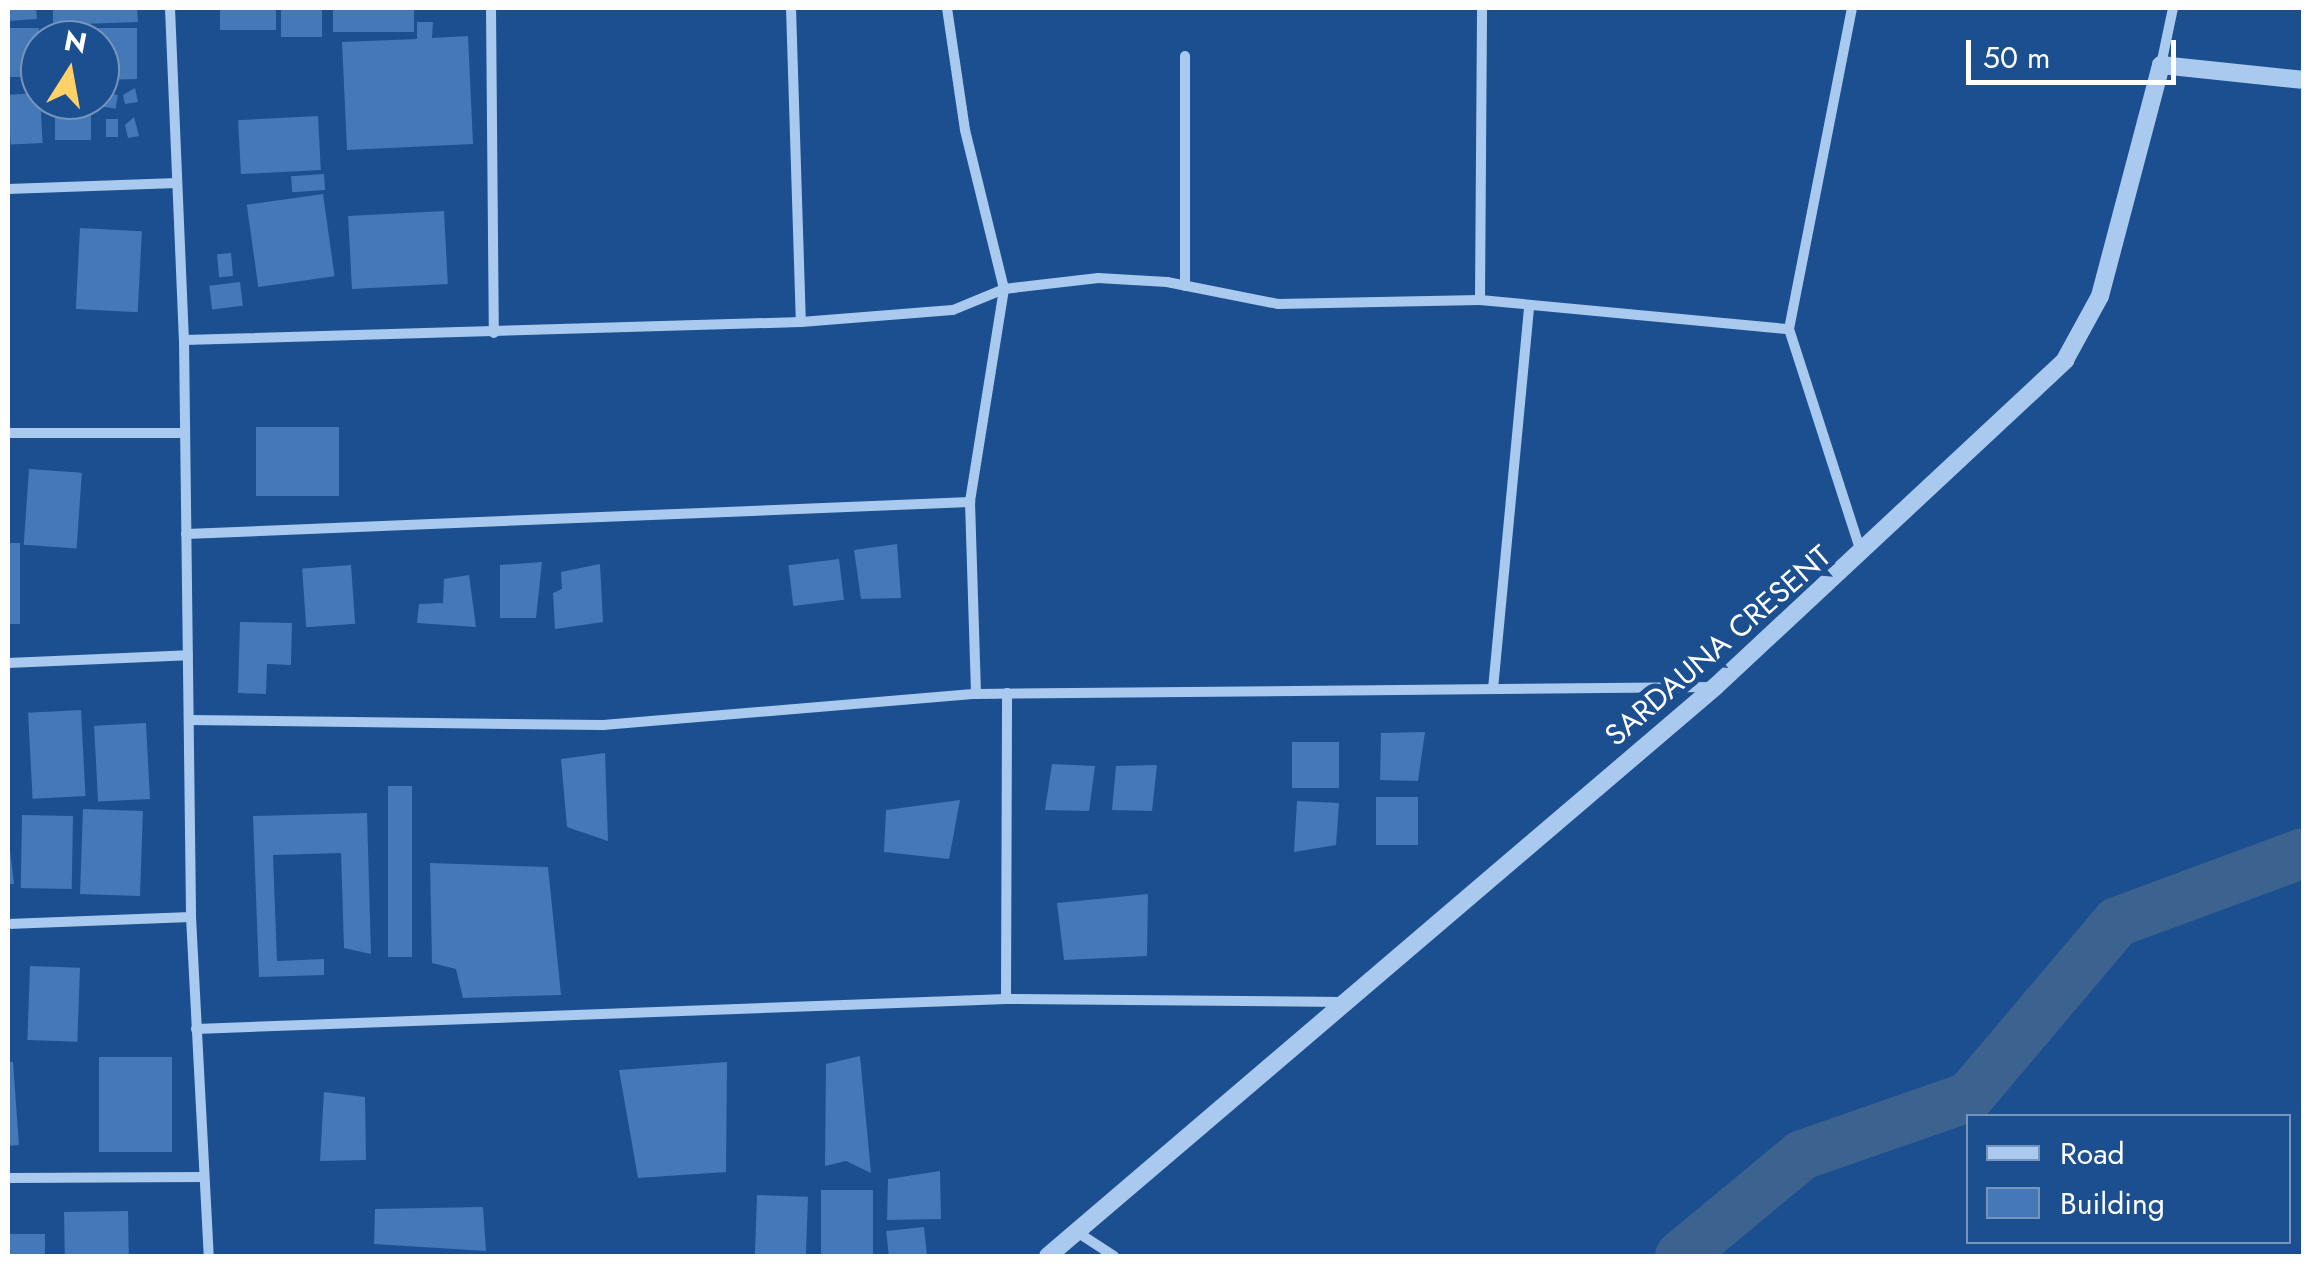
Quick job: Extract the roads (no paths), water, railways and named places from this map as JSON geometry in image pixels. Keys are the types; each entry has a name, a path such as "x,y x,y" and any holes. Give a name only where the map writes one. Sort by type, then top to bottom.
{"street":[{"path":"170,8 184,340 191,918 209,1256"},
{"path":"491,8 494,333"},
{"path":"790,8 800,322"},
{"path":"947,8 965,130 1004,289 970,502 976,694"},
{"path":"1480,300 1482,8"},
{"path":"1852,8 1789,329 1862,556"},
{"path":"2173,8 2161,65 2304,80"},
{"path":"1185,56 1185,286"},
{"name":"SARDAUNA CRESENT","path":"1048,1256 1716,686 1862,556 2065,360 2100,296 2161,65"},
{"path":"8,189 178,184"},
{"path":"184,340 800,322 953,310 1004,289 1098,278 1185,286 1278,304 1480,300 1789,329"},
{"path":"1493,689 1529,306"},
{"path":"8,433 185,432"},
{"path":"186,534 970,502"},
{"path":"8,663 188,655"},
{"path":"189,720 603,725 976,694 1716,686"},
{"path":"1006,1000 1007,693"},
{"path":"8,924 191,918"},
{"path":"196,1028 1006,1000 1348,1002"},
{"path":"8,1178 204,1177"},
{"path":"1077,1232 1114,1256"}],"waterway":[{"path":"1680,1256 1802,1155 1969,1097 2117,922 2304,853"}]}
